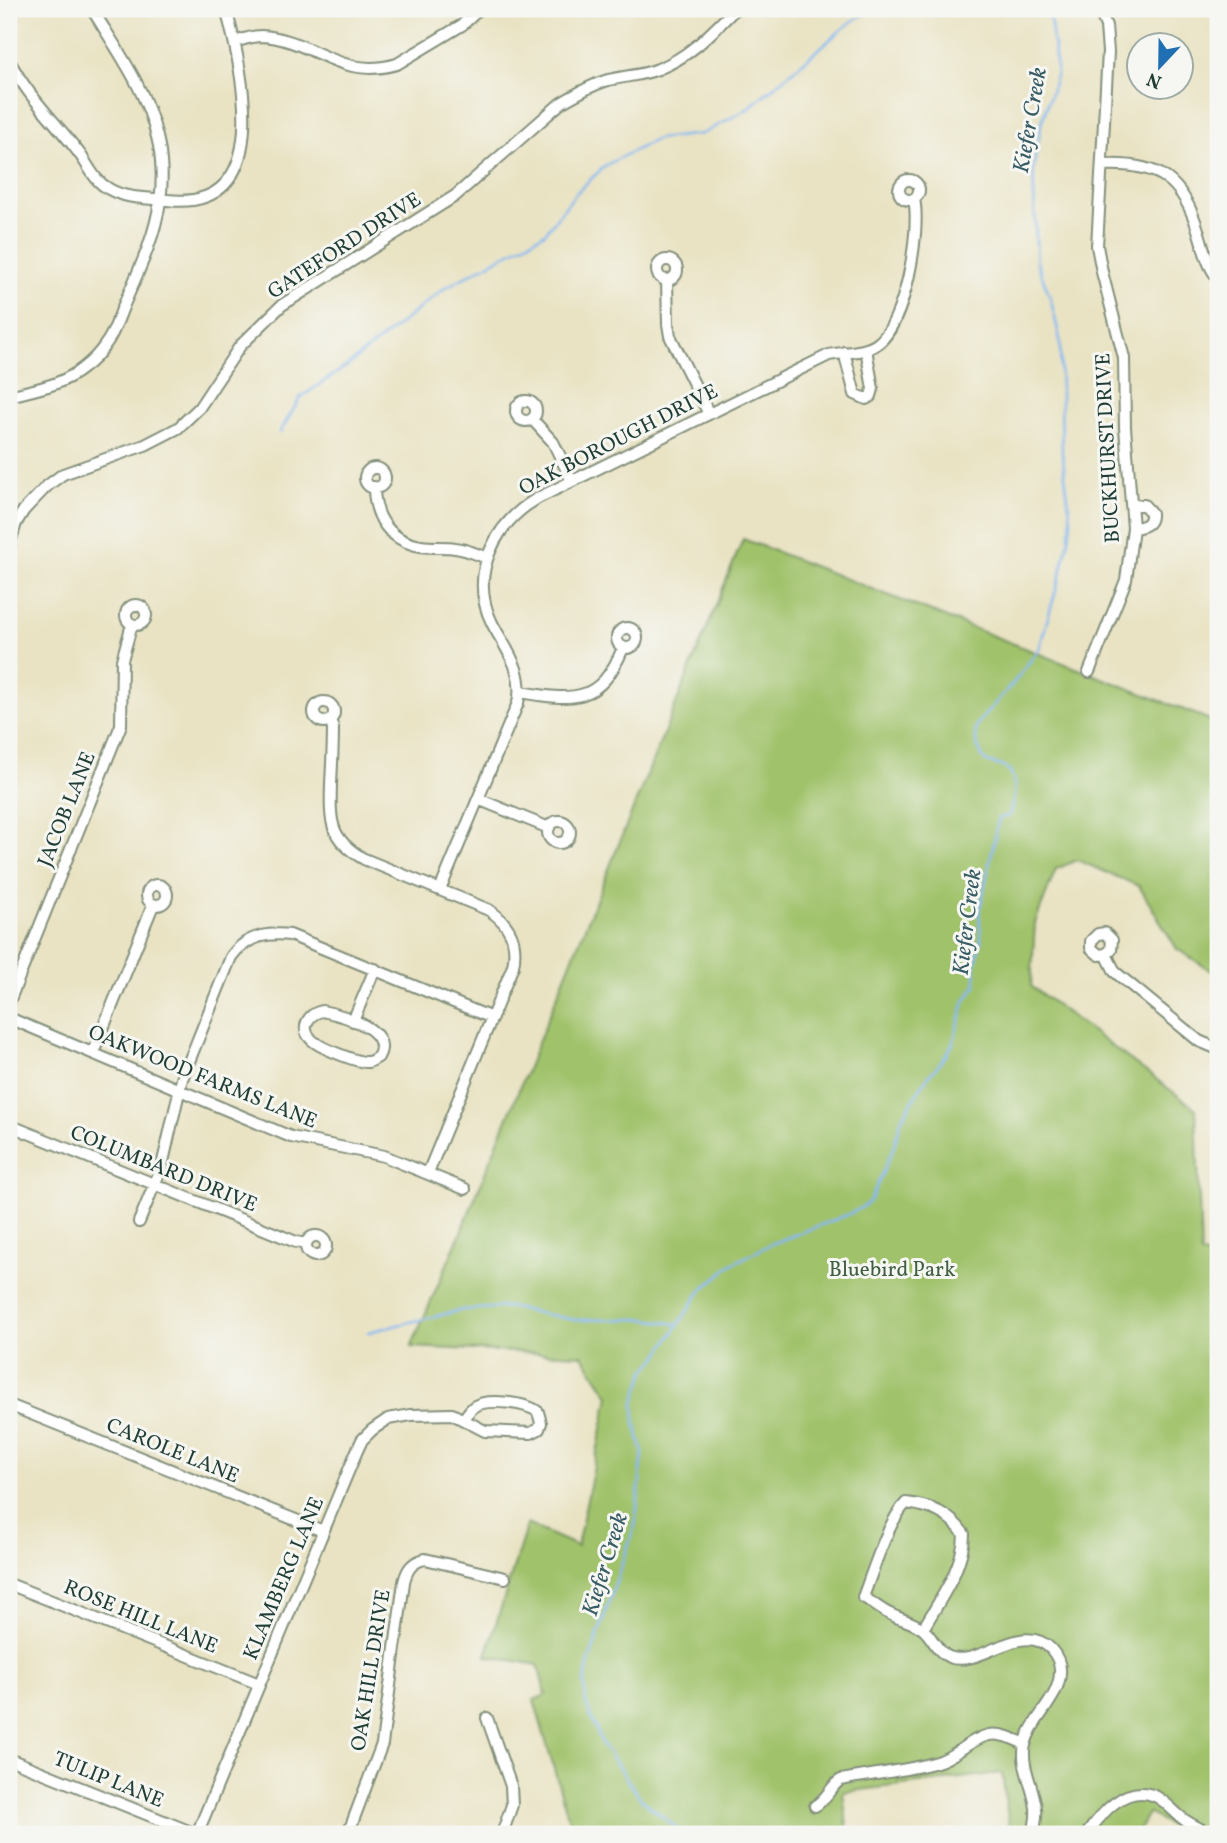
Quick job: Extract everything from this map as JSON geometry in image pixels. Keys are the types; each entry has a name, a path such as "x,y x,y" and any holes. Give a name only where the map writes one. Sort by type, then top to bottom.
{"street":[{"path":"9,396 51,387 83,369 107,344 144,260 161,199 158,139 145,100 133,75 92,9"},
{"path":"9,60 30,97 80,155 99,182 122,195 197,201 211,195 231,178 238,166 242,150 241,80 226,9"},
{"path":"235,42 254,36 271,37 348,66 367,69 387,67 397,64 462,25 479,9"},
{"name":"GATEFORD DRIVE","path":"9,546 24,510 55,480 78,468 164,437 190,419 240,346 282,305 455,196 561,103 606,81 655,71 670,64 697,46 735,9"},
{"name":"BUCKHURST DRIVE","path":"1089,672 1126,580 1133,528 1125,427 1124,359 1097,246 1108,43 1106,26 1099,9"},
{"path":"1102,164 1149,169 1162,175 1183,193 1191,207 1208,262 1218,278"},
{"path":"844,352 855,394 866,399 871,396 873,389 866,349 885,336 897,315 913,257 917,214 914,199"},
{"path":"9,279 9,292"},
{"path":"667,280 670,336 709,414"},
{"name":"OAK BOROUGH DRIVE","path":"520,692 518,671 486,606 484,574 487,558 501,529 516,512 538,498 829,355 866,349"},
{"path":"532,419 553,442 572,481"},
{"path":"374,487 374,503 382,522 398,538 419,546 458,548 487,558"},
{"path":"1131,505 1144,505 1152,513 1151,520 1146,525 1133,528"},
{"name":"JACOB LANE","path":"9,1002 121,725 122,660 132,624"},
{"path":"440,890 518,703 520,692 557,698 587,693 605,681 623,648"},
{"path":"330,720 333,728 330,818 341,841 350,851 364,859 501,918 511,932 515,944 513,966 428,1173"},
{"path":"478,799 549,828"},
{"path":"93,1053 153,905"},
{"path":"1098,933 1091,941 1091,948 1099,955 1106,954 1115,972 1199,1041 1218,1049"},
{"path":"139,1222 162,1166 178,1088 231,957 245,943 267,934 290,935 492,1018"},
{"path":"353,1021 375,969"},
{"path":"325,1011 353,1021 379,1036 382,1047 374,1060 363,1062 317,1044 306,1032 308,1019 316,1012 325,1011"},
{"name":"OAKWOOD FARMS LANE","path":"9,1018 291,1137 377,1154 466,1189"},
{"name":"COLUMBARD DRIVE","path":"9,1125 306,1244"},
{"name":"KLAMBERG LANE","path":"197,1834 359,1446 372,1430 388,1419 411,1415 452,1414 485,1431 531,1433 539,1429 541,1423 538,1412 534,1409 496,1403 476,1405 464,1419"},
{"name":"CAROLE LANE","path":"9,1405 323,1531"},
{"path":"923,1629 956,1567 964,1545 964,1534 947,1515 922,1505 906,1503 900,1509 889,1533 863,1597 890,1615 923,1629 946,1656 955,1659 1030,1639 1039,1641 1055,1654 1060,1663 1060,1675 1050,1700 1025,1744 1025,1760 1037,1811 1032,1834"},
{"name":"OAK HILL DRIVE","path":"348,1834 382,1744 404,1582 409,1568 413,1563 425,1559 505,1578"},
{"name":"ROSE HILL LANE","path":"9,1584 260,1684"},
{"path":"487,1718 511,1786 512,1805 502,1834"},
{"path":"815,1806 827,1798 835,1783 841,1780 938,1762 989,1735 1012,1738 1025,1744"},
{"name":"TULIP LANE","path":"9,1759 197,1834"},
{"path":"1087,1834 1112,1804 1131,1795 1148,1794 1160,1798 1184,1820 1211,1834"}],"green space":[{"name":"Bluebird Park","path":"743,539 1218,723 1218,975 1177,949 1139,886 1077,860 1056,869 1035,923 1031,986 1196,1109 1201,1254 1218,1257 1218,1526 1212,1540 1218,1543 1218,1834 1184,1834 1148,1813 1136,1834 1010,1834 1002,1773 843,1792 848,1834 573,1834 534,1700 546,1695 538,1665 486,1656 527,1524 577,1546 609,1396 582,1355 411,1347 461,1232"}],"waterway":[{"path":"280,432 301,397 347,366 445,288 545,233 576,193 606,165 657,139 702,134 746,110 851,22 872,9"},
{"name":"Kiefer Creek","path":"684,1834 641,1799 602,1744 586,1704 584,1685 589,1662 635,1525 643,1453 635,1421 634,1403 645,1371 700,1292 732,1264 771,1244 847,1215 870,1201 893,1149 901,1120 924,1082 953,1043 965,1001 976,985 975,967 981,940 979,913 999,818 1009,816 1015,790 1010,772 984,760 976,742 977,724 1039,649 1061,573 1071,521 1062,453 1060,339 1050,297 1037,263 1033,170 1041,125 1057,73 1050,18 1044,9"},
{"path":"368,1332 462,1310 508,1307 575,1320 644,1319 677,1324"}]}
